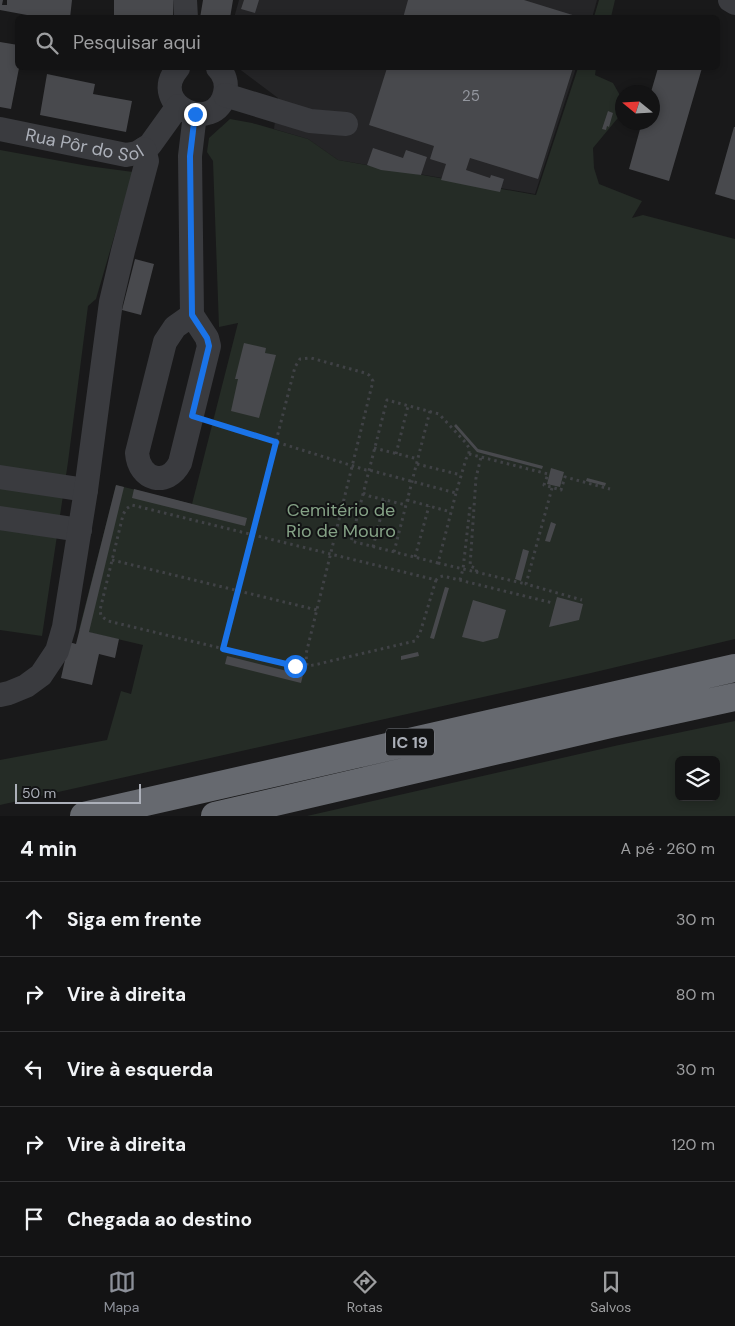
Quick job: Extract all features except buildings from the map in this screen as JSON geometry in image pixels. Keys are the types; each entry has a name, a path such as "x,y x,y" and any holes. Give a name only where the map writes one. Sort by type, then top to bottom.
{"highway":[{"name":"IC 19","path":"84,816 735,668"},
{"name":"IC 19","path":"215,816 610,724 735,697"}],"street":[{"path":"185,0 186,15"},
{"path":"730,0 735,3"},
{"path":"177,70 171,80 170,90 173,98 186,110 207,114 221,103 225,95 225,78 219,70"},
{"path":"225,95 310,121 346,124"},
{"path":"186,110 190,156 192,315 207,338 209,346 180,463 176,471 170,476 155,478 146,474 140,468 137,453 165,342 175,327 192,315"},
{"name":"Rua Pôr do Sol","path":"0,129 126,155 147,147 186,110"},
{"path":"0,695 10,694 42,675 57,651 64,627 86,490 111,302 147,161 147,147 165,144 174,146 190,156"},
{"path":"0,477 86,490"},
{"path":"0,518 80,530"}],"path":[{"path":"223,649 295,366 300,359 311,358 365,373 372,378 373,384 306,654 307,666"},
{"path":"438,563 461,474 469,454 466,443 442,415 387,400 351,541 416,558 526,584 582,600"},
{"path":"396,454 408,406"},
{"path":"394,552 430,411"},
{"path":"192,416 353,466 456,493"},
{"path":"374,448 461,474"},
{"path":"469,454 548,474 544,485 552,488 561,490 564,477 610,489"},
{"path":"476,572 477,569 470,566 476,478 481,457"},
{"path":"526,584 552,488"},
{"path":"363,493 406,505"},
{"path":"373,546 384,500"},
{"path":"407,500 451,512"},
{"path":"436,580 132,504 123,515 100,610 101,616 104,619 295,666 307,666 415,642 420,634 436,580 439,577 443,576 552,603"},
{"path":"416,558 429,506"},
{"path":"460,580 464,569 470,507"},
{"path":"112,560 317,610"}],"shaded area":[{"path":"239,0 597,0 593,15 235,15"},
{"path":"241,70 575,70 535,194 338,160 308,139 274,129 278,98"}],"green space":[{"path":"599,0 615,0 611,15 595,15"},
{"name":"Cemitério de Rio de Mouro","path":"577,70 596,70 595,75 613,83 615,87 615,121 593,148 594,168 599,184 642,201 632,218 643,215 735,239 735,639 0,805 0,760 107,740 121,691 131,694 143,645 79,630 116,485 192,504 238,323 219,327 213,161 207,152 209,138 230,119 252,123 308,139 338,160 536,195"},
{"path":"0,150 133,172 96,299 88,306 68,462 42,636 0,630"},
{"path":"735,721 735,816 307,816 619,745"}],"route":[{"path":"195,114 190,156 192,315 207,338 209,346 192,416 276,442 223,649 295,666"}]}
